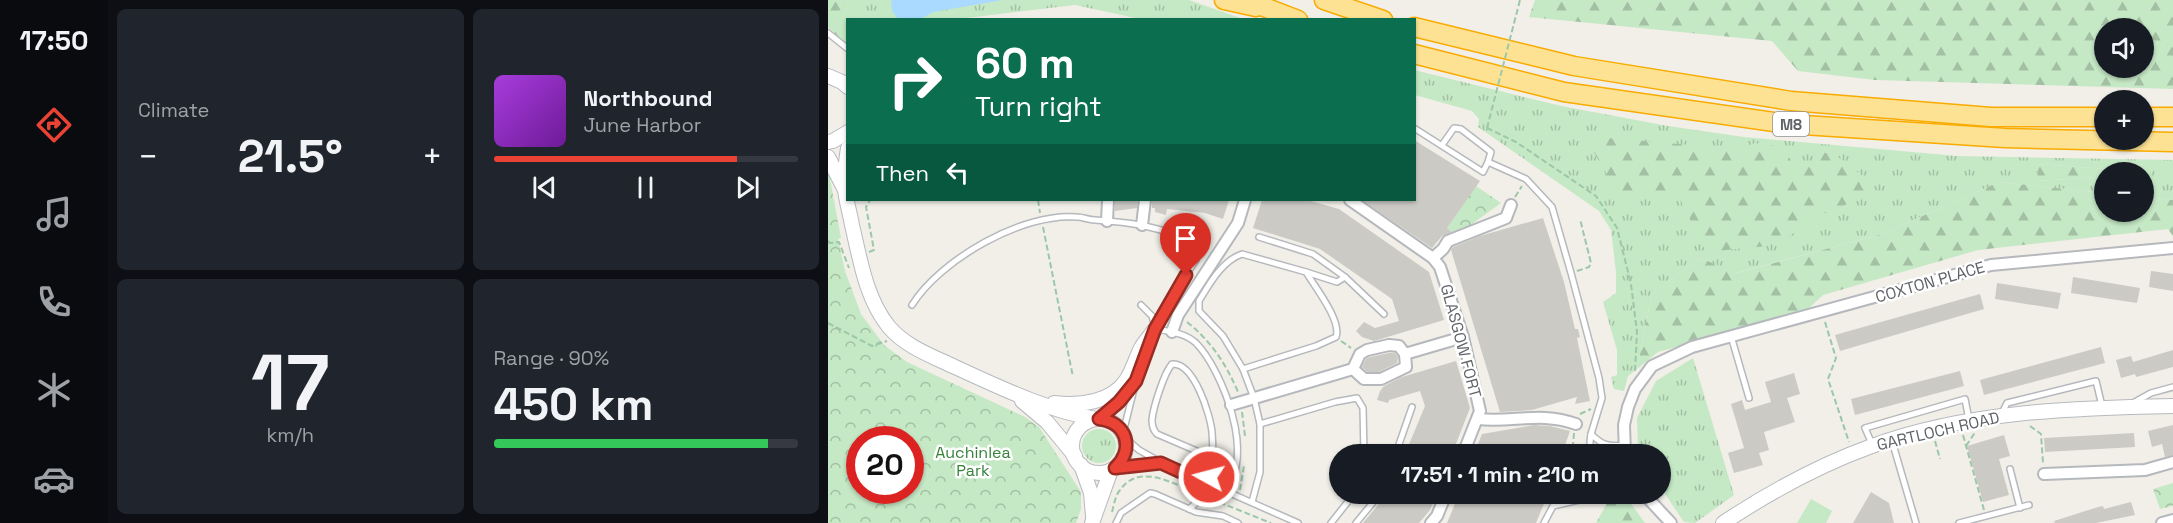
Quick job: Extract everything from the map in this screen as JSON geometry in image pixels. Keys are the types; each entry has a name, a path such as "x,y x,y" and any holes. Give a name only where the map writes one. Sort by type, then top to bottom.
{"highway":[{"path":"1224,0 1267,9"},
{"path":"1246,0 1292,18"},
{"path":"1324,0 1377,18"},
{"name":"M8","path":"1416,27 1574,66 1791,101 1991,117 2094,117"},
{"name":"M8","path":"1416,55 1564,92 1788,123 2005,138 2173,142"},
{"path":"2154,117 2173,117"}],"street":[{"path":"829,75 846,85"},
{"path":"828,142 846,133"},
{"path":"828,157 846,195"},
{"path":"845,190 846,176"},
{"path":"847,201 868,288 879,310 898,337 923,352 1013,394 1068,413 1113,422 1124,436 1126,453 1113,469 1093,521"},
{"path":"1107,221 1108,201"},
{"path":"1142,225 1145,201"},
{"path":"1172,332 1178,315 1238,223 1245,201"},
{"name":"GLASGOW FORT","path":"1351,201 1433,258 1440,267 1463,337 1480,411 1467,444"},
{"path":"1433,258 1448,241 1506,218 1510,205"},
{"name":"COXTON PLACE","path":"1635,389 1652,366 1692,347 1991,265 2173,248"},
{"path":"1031,400 1076,404 1092,402 1110,394 1128,378 1142,346 1155,329"},
{"path":"1405,354 1463,337"},
{"path":"1231,405 1353,369 1360,354 1374,347 1400,346 1405,354 1406,367 1381,379 1364,379 1353,369"},
{"path":"1625,444 1628,407 1635,389"},
{"path":"1013,394 1047,422 1078,461 1097,473 1113,469"},
{"name":"GARTLOCH ROAD","path":"1723,523 1767,494 1823,465 1873,445 1931,429 2016,414 2173,406"},
{"name":"GLASGOW FORT","path":"1478,419 1497,421 1515,417 1559,418 1576,424"},
{"path":"1093,521 1091,493 1078,461 1073,441 1082,425 1097,419"},
{"path":"2044,474 2145,470 2173,462"},
{"path":"1431,523 1442,504"},
{"path":"1653,504 1671,523"},
{"path":"2162,523 2173,520"}],"lane":[{"path":"828,33 846,47"},
{"path":"1416,129 1483,172 1491,152 1461,129 1455,128 1442,145"},
{"path":"1488,162 1526,179 1552,207 1596,367 1602,398 1590,444"},
{"path":"912,305 930,281 961,256 998,235 1041,221 1076,217 1142,225 1161,229 1192,241 1197,249 1196,260 1175,291 1155,329 1136,381 1124,436 1139,450 1161,463 1298,523"},
{"path":"1259,237 1314,254 1345,277 1384,314"},
{"path":"1252,502 1260,472 1260,424 1254,398 1243,369 1218,329 1199,310 1199,301 1225,264 1242,254 1337,282 1345,277"},
{"path":"1243,369 1316,346 1336,337 1338,331 1331,314 1306,272"},
{"path":"1140,305 1152,316 1155,329"},
{"path":"1155,329 1184,335 1196,343 1216,373 1231,405 1236,453 1232,478 1229,485 1223,489"},
{"path":"1731,336 1749,399"},
{"path":"1207,484 1213,458 1212,431 1203,399 1184,367 1172,364 1167,371 1154,413 1153,429 1157,434 1213,458"},
{"path":"1097,419 1119,402 1136,381"},
{"path":"2000,416 2007,403 2096,381 2103,408"},
{"path":"2125,407 2151,393 2173,387"},
{"path":"1260,424 1357,398 1363,408 1364,444"},
{"path":"1873,445 1865,428 1965,399 1968,422"},
{"path":"1399,444 1412,407"},
{"path":"1591,434 1602,444"},
{"path":"1892,440 1916,523"},
{"path":"1113,469 1161,463"},
{"path":"2010,469 2020,508"},
{"path":"1189,509 1202,498 1200,480"},
{"path":"1116,523 1121,513 1149,493 1189,509 1223,516 1238,523"},
{"path":"1331,523 1346,504"},
{"path":"1356,523 1372,504"},
{"path":"1544,523 1553,506 1562,504"},
{"path":"1959,523 2029,505"}],"path":[{"path":"1520,0 1487,128 1516,142 1596,196 1617,228 1632,284 1636,323 1635,389"},
{"path":"1510,205 1526,179"},
{"path":"828,241 830,243 839,242 848,269 859,257 873,250 866,207 869,201"},
{"path":"1038,201 1073,377"},
{"path":"1571,273 1588,267 1591,263 1580,219"},
{"path":"1822,312 1836,358 1828,379 1853,453"},
{"path":"828,323 872,346 898,337"},
{"path":"1336,337 1360,354"},
{"path":"2016,414 2041,434 2044,474"},
{"path":"1968,422 1965,446 1986,516"},
{"path":"1965,446 1976,433 1968,422"},
{"path":"1931,429 1940,459"}],"green space":[{"path":"828,0 847,0 852,18 846,18 846,44 828,27"},
{"path":"847,0 1189,0 1240,18 1135,18 1075,5 966,18 852,18"},
{"path":"1535,0 2173,0 2173,89 1875,80 1798,71 1772,41 1529,17"},
{"path":"1416,70 1561,106 1668,126 1744,137 1957,156 2173,160 2173,200 2154,198 2154,162 2094,162 2094,168 2038,164 2037,181 2094,177 2094,192 1999,182 1882,234 1736,273 1700,258 1652,294 1637,369 1628,376 1624,391 1614,389 1611,377 1617,375 1617,350 1603,302 1616,293 1611,230 1599,211 1478,127 1479,119 1472,111 1416,95"},
{"path":"1585,136 1738,149 1755,143 1784,147 1791,161 1817,169 1818,151 1837,156 1869,181 1877,192 1818,216 1805,228 1767,246 1706,252 1678,195 1620,198"},
{"path":"2038,164 2094,168 2094,177 2037,181"},
{"name":"Auchinlea Park","path":"828,168 845,271 861,314 884,345 907,362 1025,417 1039,427 1081,492 1081,509 1076,523 828,523"},
{"path":"1999,182 2094,192 2094,222 2154,222 2154,198 2173,200 2173,236 2168,229 1978,250 1823,295 1807,310 1658,352 1637,369 1652,294 1700,258 1737,273 1882,234"},
{"path":"1476,186 1501,203 1457,235 1447,228"},
{"path":"1693,358 1734,495 1695,523 1684,522 1671,503 1671,444 1638,444 1637,418 1656,381"},
{"path":"1099,429 1111,434 1116,446 1111,458 1099,463 1087,458 1082,446 1087,434"},
{"path":"2173,483 2173,506 2160,509 2153,489"},
{"path":"1811,499 1832,511 1826,523 1797,523"},
{"path":"1606,504 1631,504 1645,523 1596,523"}],"water":[{"path":"891,0 1003,0 933,12 923,18 897,18 892,11"}],"building":[{"path":"1416,141 1480,181 1447,228 1452,232 1442,236 1432,248 1363,201 1416,201"},
{"path":"1115,201 1138,201 1137,208 1115,211"},
{"path":"1152,201 1229,201 1223,219 1205,213 1167,209 1166,215 1155,212 1155,208 1152,208"},
{"path":"1262,201 1311,201 1339,209 1429,272 1444,320 1374,341 1362,337 1356,331 1364,322 1375,328 1399,321 1392,299 1320,249 1253,228"},
{"path":"1543,218 1564,282 1575,329 1578,329 1580,337 1577,338 1590,401 1575,404 1577,397 1532,410 1500,412 1451,250 1453,247 1480,236"},
{"path":"2151,271 2173,274 2173,291 2149,287"},
{"path":"2073,277 2140,288 2137,303 2071,293"},
{"path":"1997,283 2061,293 2058,309 1995,299"},
{"path":"1980,294 1984,309 1840,351 1835,335"},
{"path":"2101,347 2105,363 1984,395 1980,380"},
{"path":"2173,350 2173,367 2136,377 2135,374 2121,378 2116,360 2131,356 2133,362"},
{"path":"1395,353 1398,357 1397,363 1379,372 1367,372 1362,367 1366,359"},
{"path":"1456,361 1470,408 1456,444 1409,444 1425,406 1420,391 1389,400 1388,403 1377,400 1384,386 1402,377"},
{"path":"1960,371 1964,386 1855,415 1851,399"},
{"path":"1794,373 1800,394 1787,398 1795,422 1764,432 1769,450 1759,453 1763,465 1734,473 1728,453 1744,448 1731,404 1742,400 1745,410 1771,402 1765,382"},
{"path":"1534,425 1570,431 1565,444 1478,444 1482,434"},
{"path":"2173,425 2173,455 2165,457 2162,444 2152,447 2148,431"},
{"path":"2134,433 2135,447 2045,452 2044,438"},
{"path":"2004,435 2010,456 1999,459 2009,495 1983,502 1967,446"},
{"path":"1871,492 1889,503 1894,523 1853,523"},
{"path":"2131,502 2135,515 2096,523 2055,523 2054,521 2098,507 2103,506 2104,509"},
{"path":"1379,504 1433,504 1419,523 1363,523"},
{"path":"1455,504 1544,504 1536,523 1447,523"}],"route":[{"path":"1186,275 1155,329 1136,381 1119,402 1099,419 1113,422 1125,438 1126,453 1115,468 1161,463 1207,484 1209,477"}]}
